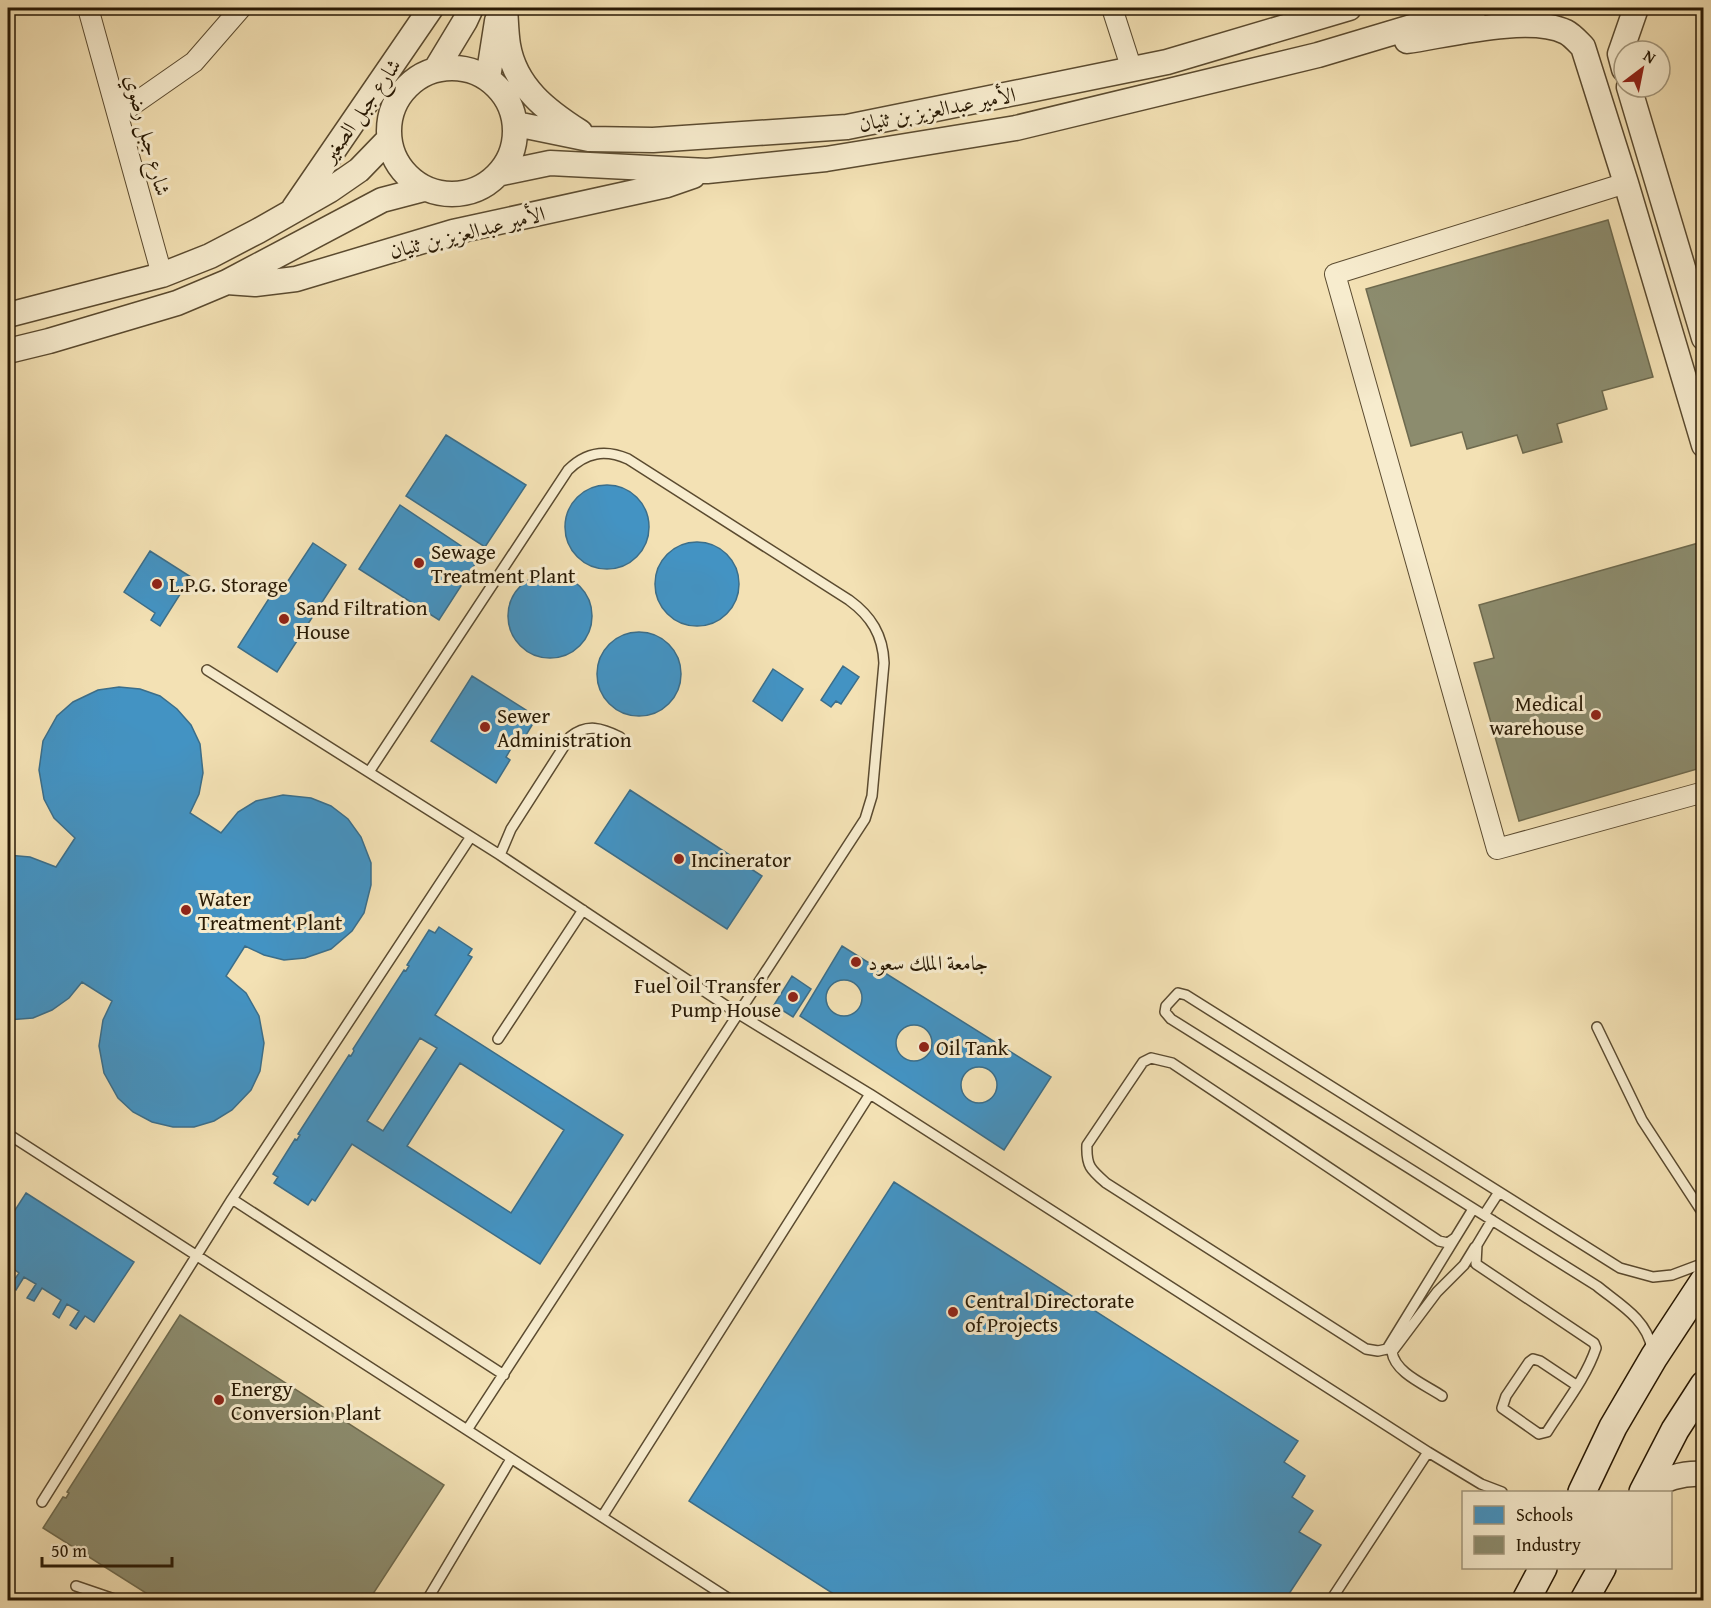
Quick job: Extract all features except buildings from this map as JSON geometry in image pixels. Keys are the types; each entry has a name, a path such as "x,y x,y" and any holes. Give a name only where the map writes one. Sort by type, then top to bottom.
{"main road":[{"path":"1582,1491 1613,1427 1654,1357 1704,1281"},
{"path":"1644,1491 1676,1430 1704,1385"},
{"path":"1526,1600 1542,1569"},
{"path":"1584,1600 1601,1569"}],"street":[{"name":"شارع جبل رضوي","path":"88,8 162,275"},
{"path":"118,115 194,62 241,8"},
{"name":"شارع جبل الصغير","path":"290,212 431,8"},
{"name":"شارع جبل الصغير","path":"436,69 471,8"},
{"path":"488,78 503,8"},
{"path":"503,8 508,47 517,74 532,96 554,115 590,139"},
{"path":"1112,8 1132,70"},
{"name":"الأمير عبدالعزيز بن ثنيان","path":"516,124 590,139 653,140 847,127 1167,62 1349,8"},
{"name":"الأمير عبدالعزيز بن ثنيان","path":"502,172 550,163 707,171 826,159 1016,128 1318,55 1475,8"},
{"path":"1625,39 1636,8"},
{"path":"1318,55 1506,25 1546,26 1567,32 1583,47 1703,440"},
{"path":"463,68 488,78 507,98 516,124 514,150 502,172 479,190 452,196 424,189 407,177 395,160 388,140 390,116 399,95 415,79 436,69 463,68"},
{"path":"1599,98 1612,93"},
{"path":"1633,99 1704,338"},
{"name":"شارع جبل الصغير","path":"162,275 210,256 330,190 359,170 388,140"},
{"name":"الأمير عبدالعزيز بن ثنيان","path":"226,282 255,284 296,279 453,232 667,185 707,171"},
{"path":"1626,183 1335,274 1497,849 1704,792"},
{"name":"الأمير عبدالعزيز بن ثنيان","path":"12,350 177,303 226,282 382,200 424,189"},
{"path":"8,315 162,275"},
{"path":"8,327 12,350"},
{"path":"1644,1491 1672,1476 1704,1474"}],"lane":[{"path":"369,772 568,470 587,456 612,453 628,459 849,600 866,614 874,625 884,653 871,803 865,819 737,1012 467,1430"},
{"path":"207,670 500,855 737,1012 870,1094 1428,1452 1481,1484 1499,1491"},
{"path":"500,855 511,829 570,736 577,731 594,727 620,737"},
{"path":"42,1502 232,1199 470,838"},
{"path":"498,1040 583,910"},
{"path":"1654,1357 1651,1340 1642,1323 1597,1286 1171,1019 1165,1012 1166,1006 1178,993 1186,996 1620,1268 1653,1277 1672,1275 1704,1263"},
{"path":"1597,1027 1642,1120 1704,1215"},
{"path":"1455,1238 1448,1243 1439,1241 1172,1063 1151,1059 1143,1062 1087,1145 1086,1160 1092,1171 1106,1183 1366,1349 1378,1351 1387,1349 1473,1209"},
{"path":"602,1517 870,1094"},
{"path":"8,1134 731,1600"},
{"path":"1442,1396 1400,1368 1392,1352 1437,1292 1464,1265 1477,1245 1499,1192"},
{"path":"232,1199 504,1374"},
{"path":"1477,1245 1476,1264 1594,1342 1596,1348 1593,1359 1547,1432 1539,1434 1502,1408 1506,1396 1528,1362 1533,1359 1540,1361 1576,1385"},
{"path":"1331,1600 1428,1452"},
{"path":"427,1600 511,1459"},
{"path":"76,1586 117,1600"}],"place":[{"name":"Sewage Treatment Plant","path":"419,563"},
{"name":"L.P.G. Storage","path":"157,584"},
{"name":"Sand Filtration House","path":"284,619"},
{"name":"Medical warehouse","path":"1596,715"},
{"name":"Sewer Administration","path":"485,727"},
{"name":"Incinerator","path":"679,859"},
{"name":"Water Treatment Plant","path":"186,910"},
{"name":"جامعة الملك سعود","path":"856,962"},
{"name":"Fuel Oil Transfer Pump House","path":"793,997"},
{"name":"Oil Tank","path":"924,1047"},
{"name":"Central Directorate of Projects","path":"953,1312"},
{"name":"Energy Conversion Plant","path":"219,1400"}]}
